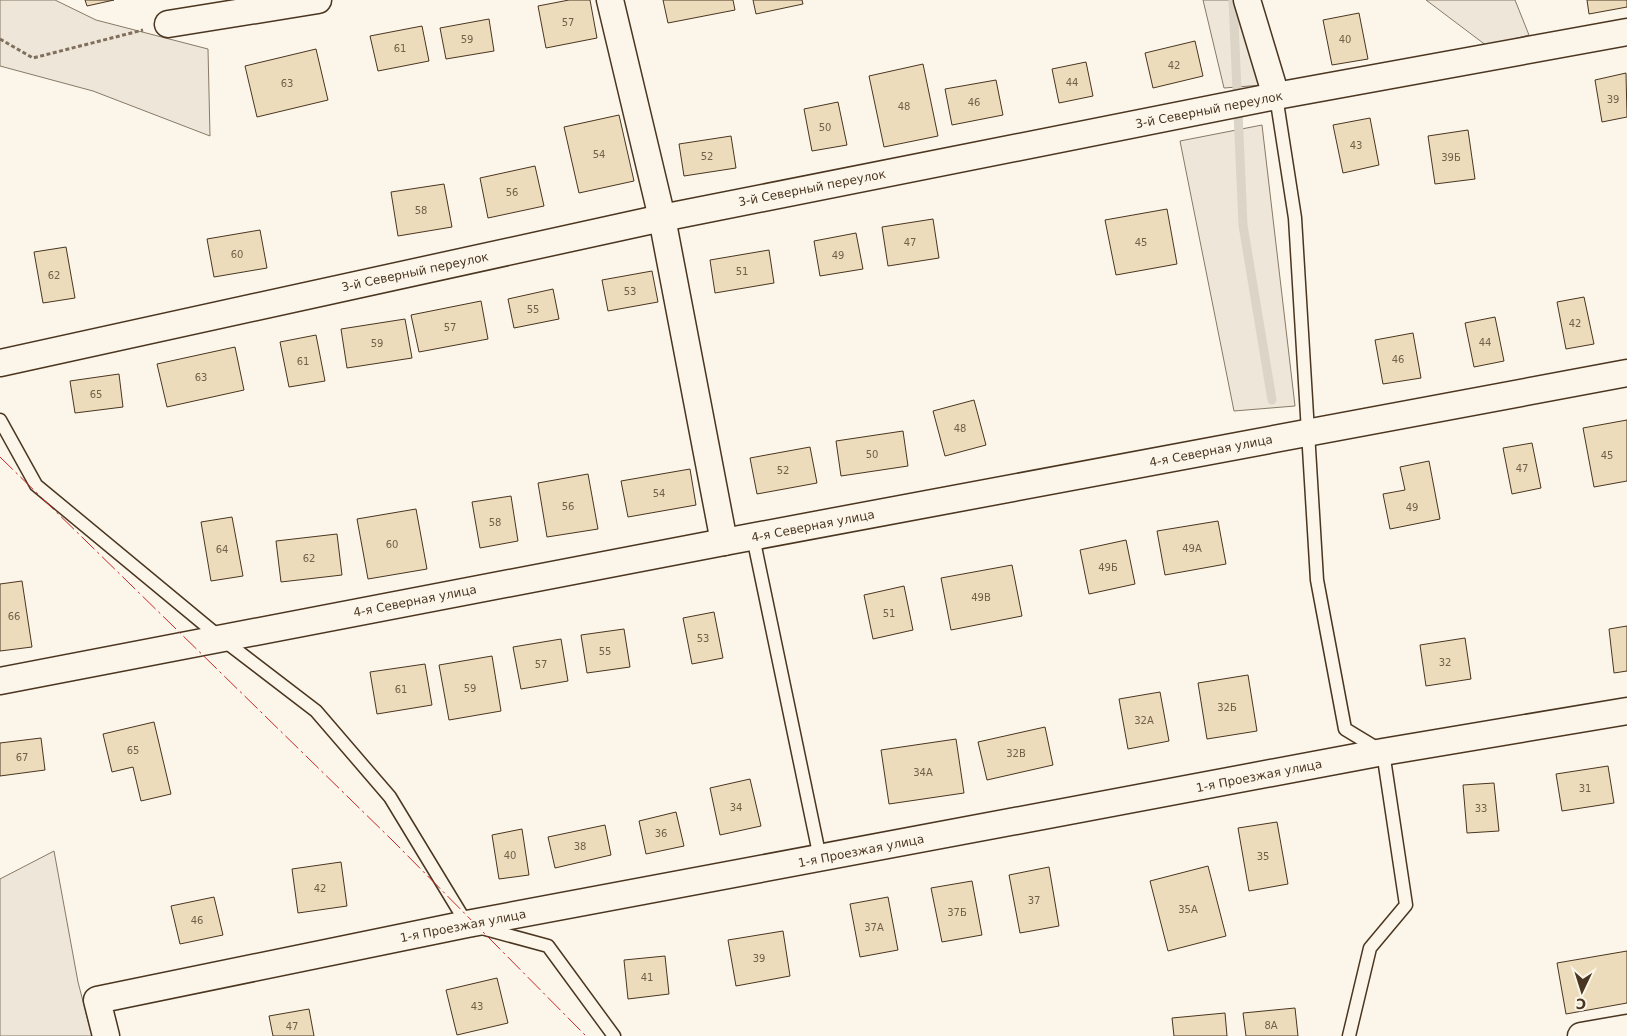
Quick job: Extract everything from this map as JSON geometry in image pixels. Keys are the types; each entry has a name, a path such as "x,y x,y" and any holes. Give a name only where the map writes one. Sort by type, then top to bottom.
{"street":[{"path":"168,24 318,0"},
{"path":"610,0 662,218 724,542"},
{"path":"1247,0 1276,96"},
{"name":"3-й Северный переулок","path":"0,363 662,218 1276,96 1627,32"},
{"name":"4-я Северная улица","path":"0,681 724,542 1627,373"},
{"name":"1-я Проезжая улица","path":"106,1036 97,1000 467,924 1383,752 1627,711"},
{"path":"1581,1036 1627,1028"}],"lane":[{"path":"1276,96 1295,218 1317,580 1345,728 1383,752 1406,905 1370,948 1349,1036"},
{"path":"0,420 36,485 222,638 316,711 390,797 467,924 548,946 614,1036"},
{"path":"753,537 820,858"}],"path":[{"path":"0,39 33,58 168,24"}],"shaded area":[{"path":"0,0 55,0 96,20 208,49 210,136 93,91 0,66"},
{"path":"1203,0 1237,0 1263,85 1224,88"},
{"path":"1426,0 1515,0 1529,35 1487,46"},
{"path":"1262,125 1295,406 1234,411 1180,141"},
{"path":"54,851 78,982 92,1036 0,1036 0,879"}],"building":[{"path":"85,0 114,0 87,6"},
{"path":"569,0 590,0 597,38 546,48 538,6"},
{"path":"663,0 733,0 735,10 668,23"},
{"path":"753,0 802,0 803,4 756,14"},
{"path":"1587,0 1627,0 1627,7 1589,14"},
{"path":"1359,13 1368,59 1332,65 1323,20"},
{"path":"489,19 494,51 446,59 440,28"},
{"path":"422,26 429,61 378,71 370,36"},
{"path":"1195,41 1203,76 1153,88 1145,53"},
{"path":"316,49 328,100 257,117 245,66"},
{"path":"1086,62 1093,96 1059,103 1052,69"},
{"path":"923,64 938,136 884,147 869,76"},
{"path":"1626,73 1627,117 1602,122 1595,80"},
{"path":"996,80 1003,115 952,125 945,89"},
{"path":"838,102 847,145 812,151 804,109"},
{"path":"619,115 634,181 579,193 564,127"},
{"path":"1370,118 1379,165 1343,173 1333,125"},
{"path":"1468,130 1475,179 1435,184 1428,136"},
{"path":"731,136 736,168 684,176 679,144"},
{"path":"535,166 544,206 488,218 480,178"},
{"path":"444,184 452,227 398,236 391,192"},
{"path":"1167,209 1177,264 1116,275 1105,220"},
{"path":"933,219 939,258 888,266 882,227"},
{"path":"260,230 267,268 214,277 207,239"},
{"path":"856,233 863,269 820,276 814,241"},
{"path":"66,247 75,298 43,303 34,252"},
{"path":"769,250 774,283 715,293 710,260"},
{"path":"652,271 658,302 608,311 602,280"},
{"path":"553,289 559,319 514,328 508,299"},
{"path":"1584,297 1594,344 1566,349 1557,302"},
{"path":"481,301 488,339 419,352 411,315"},
{"path":"1495,317 1504,361 1474,367 1465,323"},
{"path":"405,319 412,358 347,368 341,329"},
{"path":"1413,333 1421,378 1383,384 1375,340"},
{"path":"316,335 325,381 289,387 280,342"},
{"path":"235,347 244,390 167,407 157,364"},
{"path":"119,374 123,407 75,413 70,381"},
{"path":"974,400 986,445 945,456 933,411"},
{"path":"1627,420 1627,481 1594,487 1583,428"},
{"path":"903,431 908,466 841,476 836,441"},
{"path":"1532,443 1541,488 1512,494 1503,448"},
{"path":"810,447 817,483 757,494 750,458"},
{"path":"1429,461 1440,519 1390,529 1383,494 1405,490 1400,467"},
{"path":"690,469 696,505 628,517 621,481"},
{"path":"588,474 598,529 547,537 538,483"},
{"path":"511,496 518,541 480,548 472,502"},
{"path":"416,509 427,569 368,579 357,519"},
{"path":"232,517 243,576 211,581 201,522"},
{"path":"1218,521 1226,564 1165,575 1157,531"},
{"path":"337,534 342,575 281,582 276,541"},
{"path":"1126,540 1135,584 1089,594 1080,550"},
{"path":"1012,565 1022,616 951,630 941,578"},
{"path":"22,581 32,647 0,651 0,584"},
{"path":"904,586 913,630 873,639 864,595"},
{"path":"714,612 723,658 692,664 683,618"},
{"path":"1627,626 1627,671 1614,673 1609,629"},
{"path":"624,629 630,667 587,673 581,635"},
{"path":"1465,638 1471,679 1426,686 1420,645"},
{"path":"561,639 568,681 521,689 513,647"},
{"path":"492,656 501,711 449,720 439,665"},
{"path":"425,664 432,705 377,714 370,672"},
{"path":"1248,675 1257,731 1207,739 1198,683"},
{"path":"1160,692 1169,741 1128,749 1119,699"},
{"path":"154,722 171,794 141,801 133,767 112,772 103,734"},
{"path":"1045,727 1053,765 987,780 978,742"},
{"path":"41,738 45,770 0,776 0,743"},
{"path":"956,739 964,793 889,804 881,750"},
{"path":"1608,766 1614,803 1562,811 1556,774"},
{"path":"750,779 761,826 720,835 710,788"},
{"path":"1494,783 1499,831 1467,833 1463,785"},
{"path":"676,812 684,846 646,854 639,821"},
{"path":"1277,822 1288,884 1249,891 1238,828"},
{"path":"605,825 611,855 555,868 548,837"},
{"path":"522,829 529,875 499,879 492,835"},
{"path":"341,862 347,906 298,913 292,869"},
{"path":"1208,866 1226,936 1168,951 1150,881"},
{"path":"1049,867 1059,926 1020,933 1009,875"},
{"path":"972,881 982,935 942,942 931,888"},
{"path":"214,897 223,935 180,944 171,906"},
{"path":"888,897 898,950 860,957 850,904"},
{"path":"783,931 790,976 736,986 728,940"},
{"path":"1627,951 1627,1003 1566,1014 1557,963"},
{"path":"665,956 669,994 628,999 624,960"},
{"path":"497,978 508,1023 457,1035 446,990"},
{"path":"1295,1008 1298,1036 1246,1036 1243,1013"},
{"path":"309,1009 314,1036 273,1036 269,1016"},
{"path":"1225,1013 1227,1036 1174,1036 1172,1018"}],"waterway":[{"path":"1233,0 1243,225 1272,400"}],"power":[{"path":"0,457 393,841 586,1036"}]}
